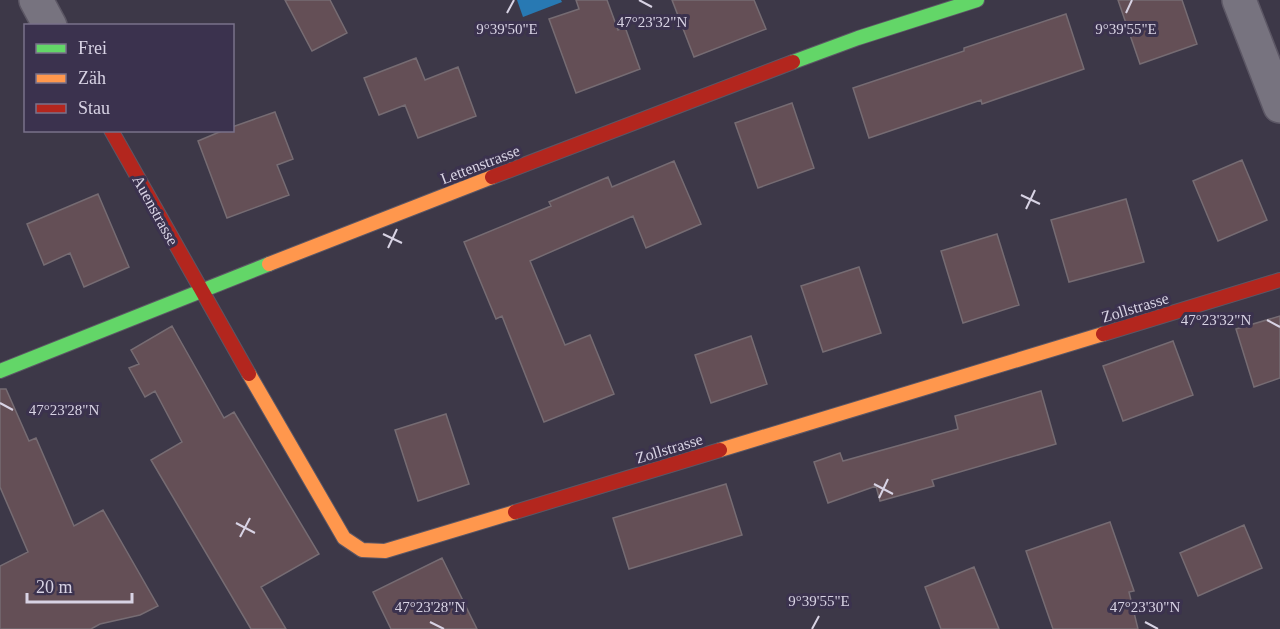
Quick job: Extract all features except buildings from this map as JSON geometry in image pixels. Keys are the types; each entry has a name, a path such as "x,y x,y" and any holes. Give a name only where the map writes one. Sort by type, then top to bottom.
{"street":[{"path":"36,0 49,24"},
{"name":"Lettenstrasse","path":"0,371 201,290 732,84 858,38 977,0"},
{"path":"1239,0 1280,106"},
{"name":"Auenstrasse","path":"112,132 201,290"},
{"name":"Zollstrasse","path":"201,290 344,538 362,550 385,551 1280,280"}],"water":[{"path":"517,0 561,0 562,2 523,17"}],"traffic: fast":[{"path":"793,62 858,38 977,0"},
{"path":"0,371 269,264"}],"traffic: slow":[{"path":"269,264 492,177"},
{"path":"720,450 1103,334"},
{"path":"249,374 344,538 362,550 385,551 515,512"}],"traffic: jam":[{"path":"492,177 793,62"},
{"path":"112,132 249,374"},
{"path":"1103,334 1280,280"},
{"path":"515,512 720,450"}]}
